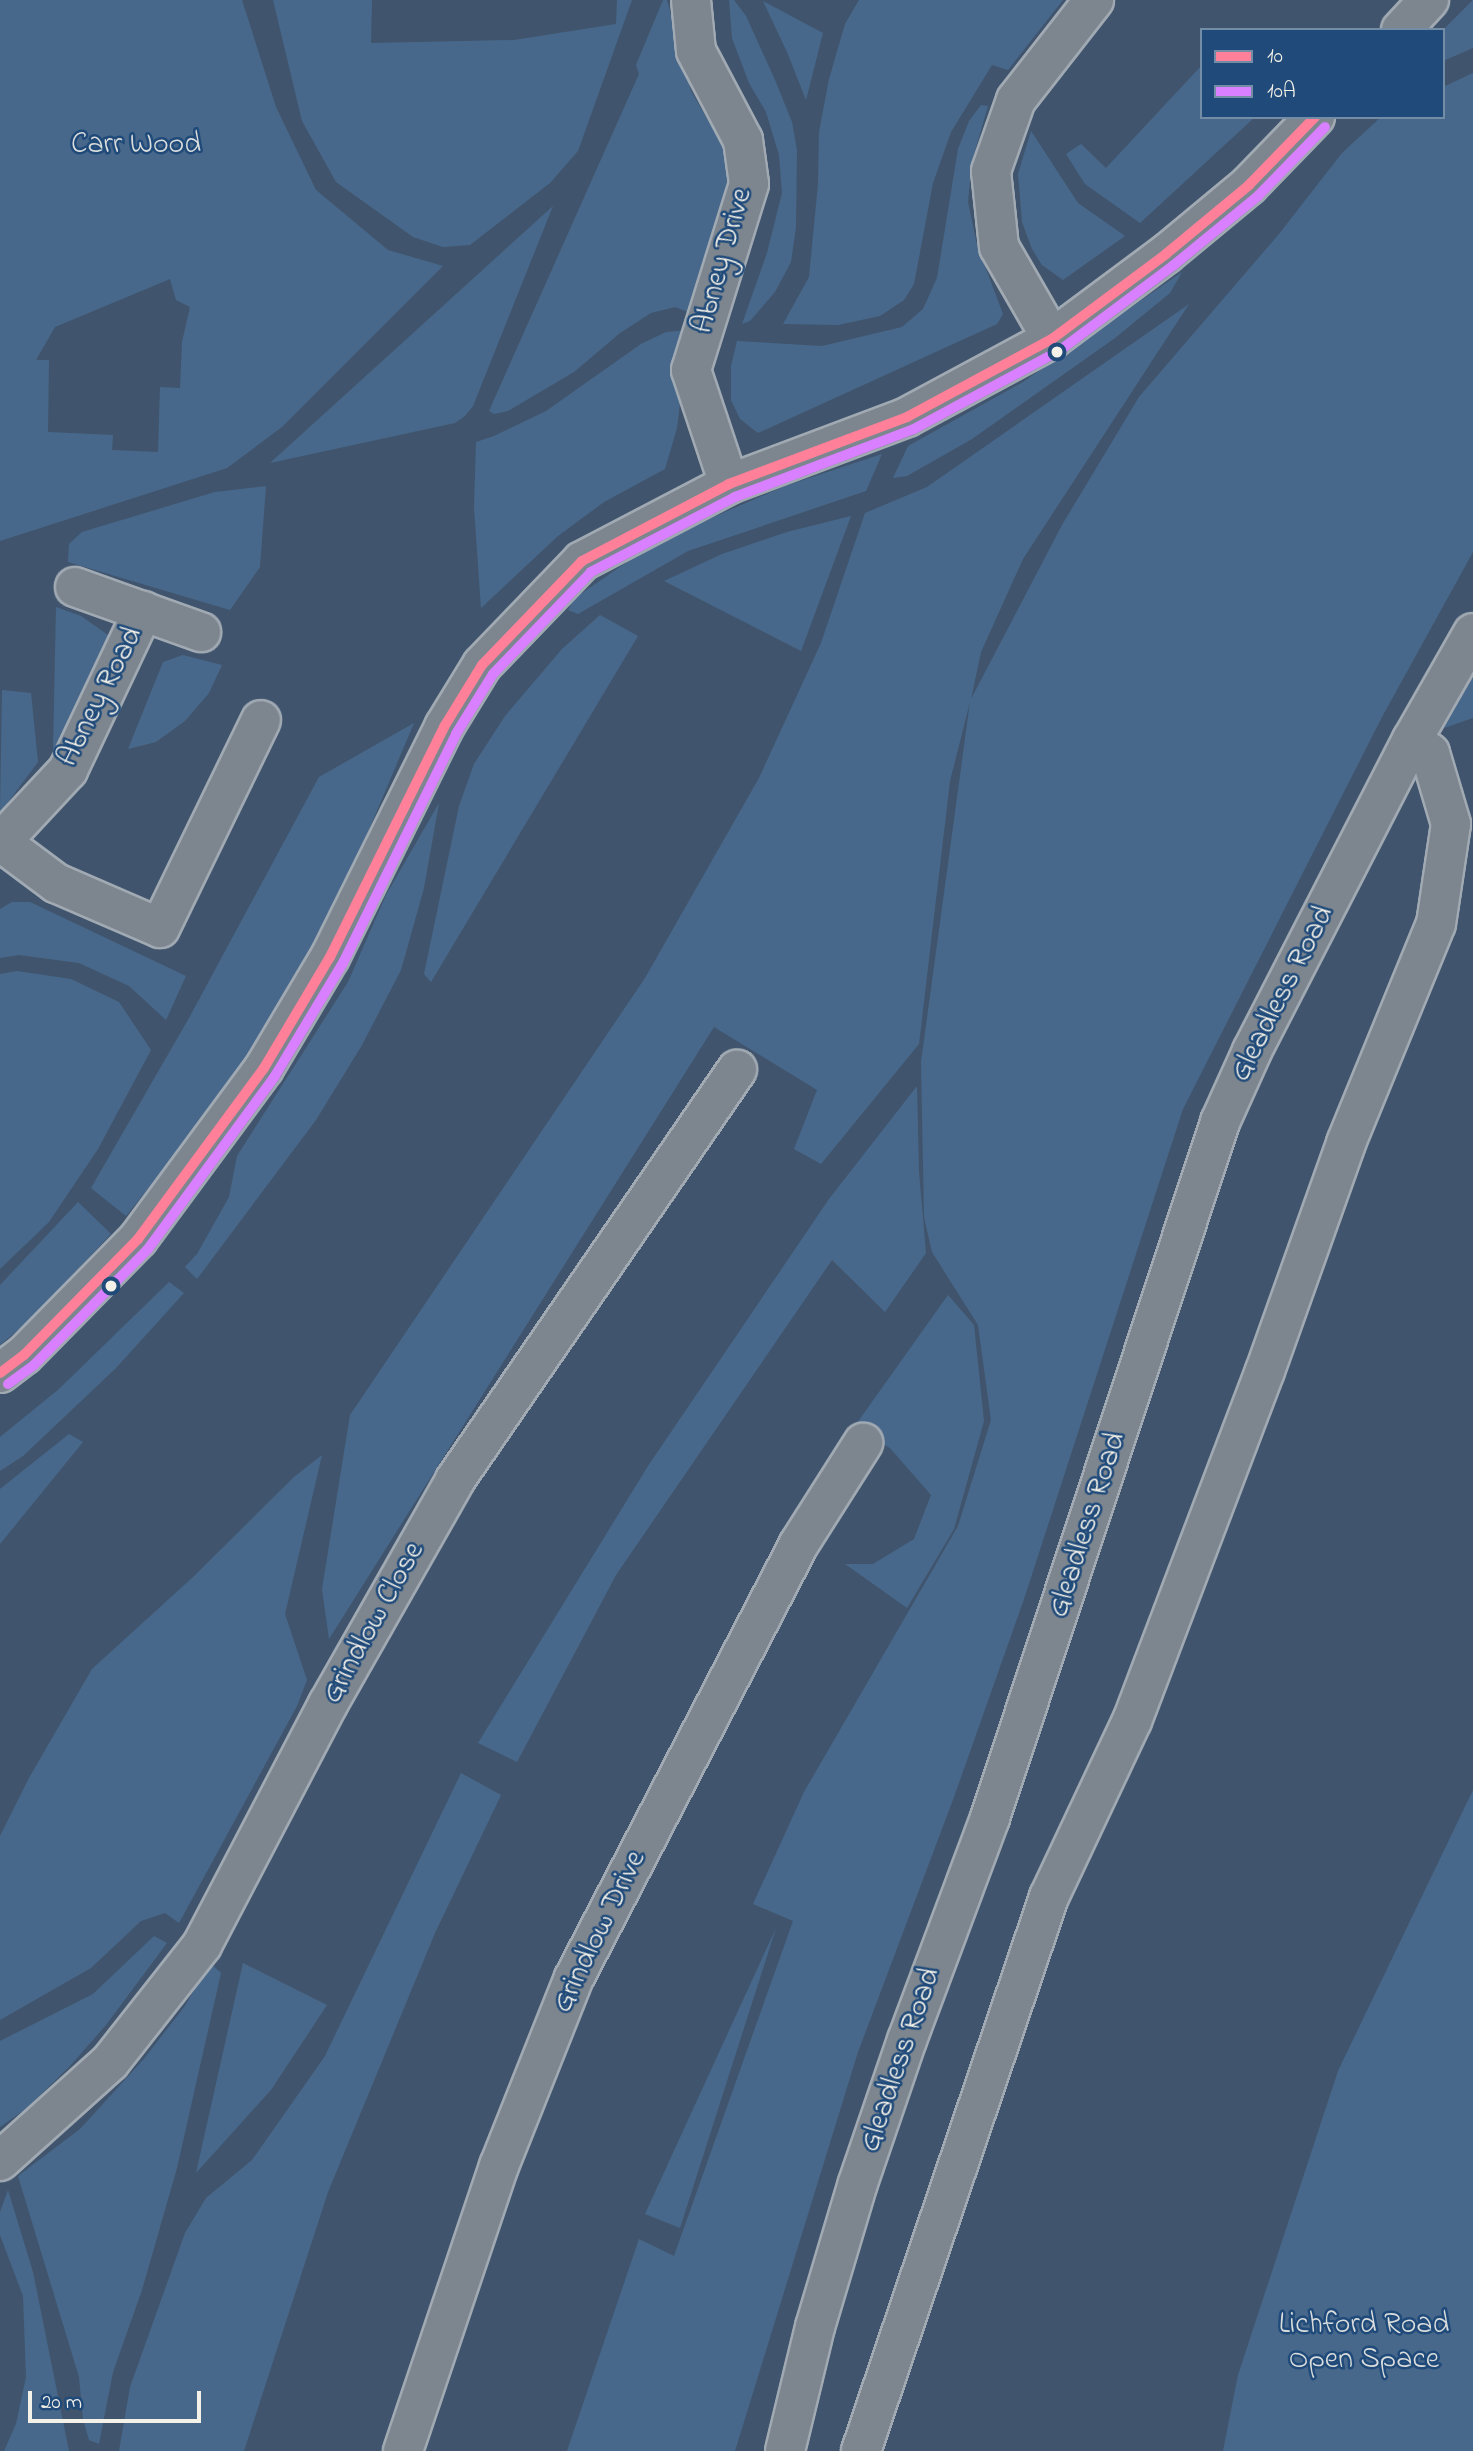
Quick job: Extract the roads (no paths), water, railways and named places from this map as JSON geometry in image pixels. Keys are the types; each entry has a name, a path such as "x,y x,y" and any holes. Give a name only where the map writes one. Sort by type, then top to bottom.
{"street":[{"name":"Abney Drive","path":"691,0 696,51 743,140 749,184 691,370 729,484"},
{"path":"1052,339 999,247 991,171 1016,100 1094,0"},
{"path":"1403,28 1430,0"},
{"path":"0,1373 24,1355 138,1238 264,1068 330,957 444,727 482,665 582,561 729,484 907,417 1052,339 1166,254 1249,185 1313,119"},
{"name":"Abney Road","path":"75,587 201,632"},
{"name":"Abney Road","path":"0,843 68,770 143,611"},
{"name":"Gleadless Road","path":"785,2451 815,2327 858,2182 907,2040 990,1818 1220,1122 1252,1051 1412,740 1473,633"},
{"path":"0,843 57,883 160,928 261,720"},
{"path":"862,2451 1049,1897 1132,1721 1265,1371 1346,1143 1436,924 1451,824 1430,753 1412,740"},
{"name":"Grindlow Close","path":"0,2161 110,2062 202,1945 328,1704 455,1480 737,1069"},
{"name":"Grindlow Drive","path":"403,2451 499,2166 574,1978 799,1544 863,1443"}],"park label":[{"name":"Carr Wood","path":"136,145"},
{"name":"Lichford Road Open Space","path":"1364,2342"}]}
